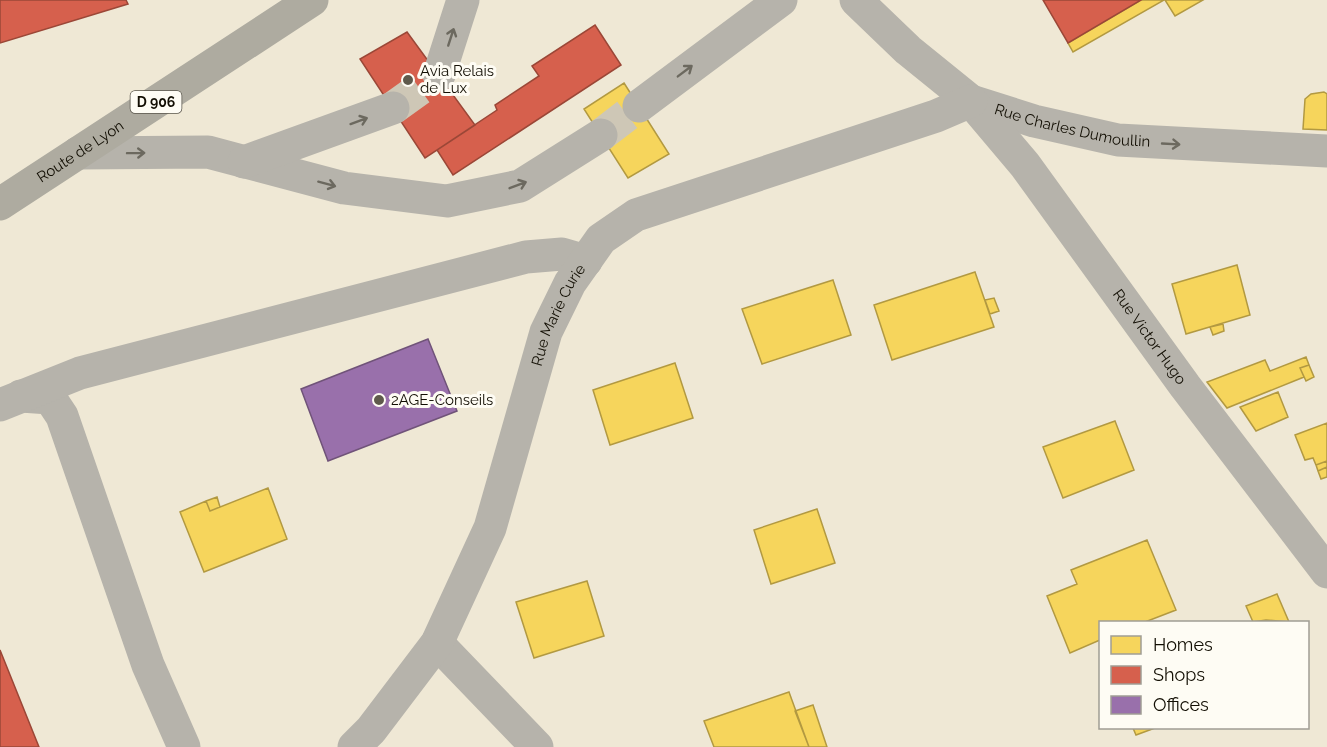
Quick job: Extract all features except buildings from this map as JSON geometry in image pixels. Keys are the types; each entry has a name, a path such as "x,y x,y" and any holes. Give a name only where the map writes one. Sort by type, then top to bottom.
{"main road":[{"name":"Route de Lyon","path":"0,204 312,0"}],"street":[{"path":"439,75 463,0"},
{"path":"639,106 781,0"},
{"name":"Rue Charles Dumoullin","path":"856,0 908,50 971,101 1034,121 1118,140 1327,151"},
{"name":"Rue Marie Curie","path":"354,747 371,730 436,643 490,528 546,332 570,283 602,239 636,215 936,116 971,101"},
{"name":"Rue Victor Hugo","path":"971,101 1024,165 1185,386 1327,572"},
{"path":"244,162 393,108"},
{"path":"78,153 208,152 344,188 447,201 520,186 601,135"},
{"path":"11,401 101,368 526,257 562,254 586,261"},
{"path":"11,401 50,398 62,416 148,665 184,747"},
{"path":"436,643 537,747"}],"tunnel":[{"path":"393,108 439,75"},
{"path":"601,135 639,106"}],"place":[{"name":"Avia Relais de Lux","path":"408,80"},
{"name":"2AGE-Conseils","path":"379,400"}]}
